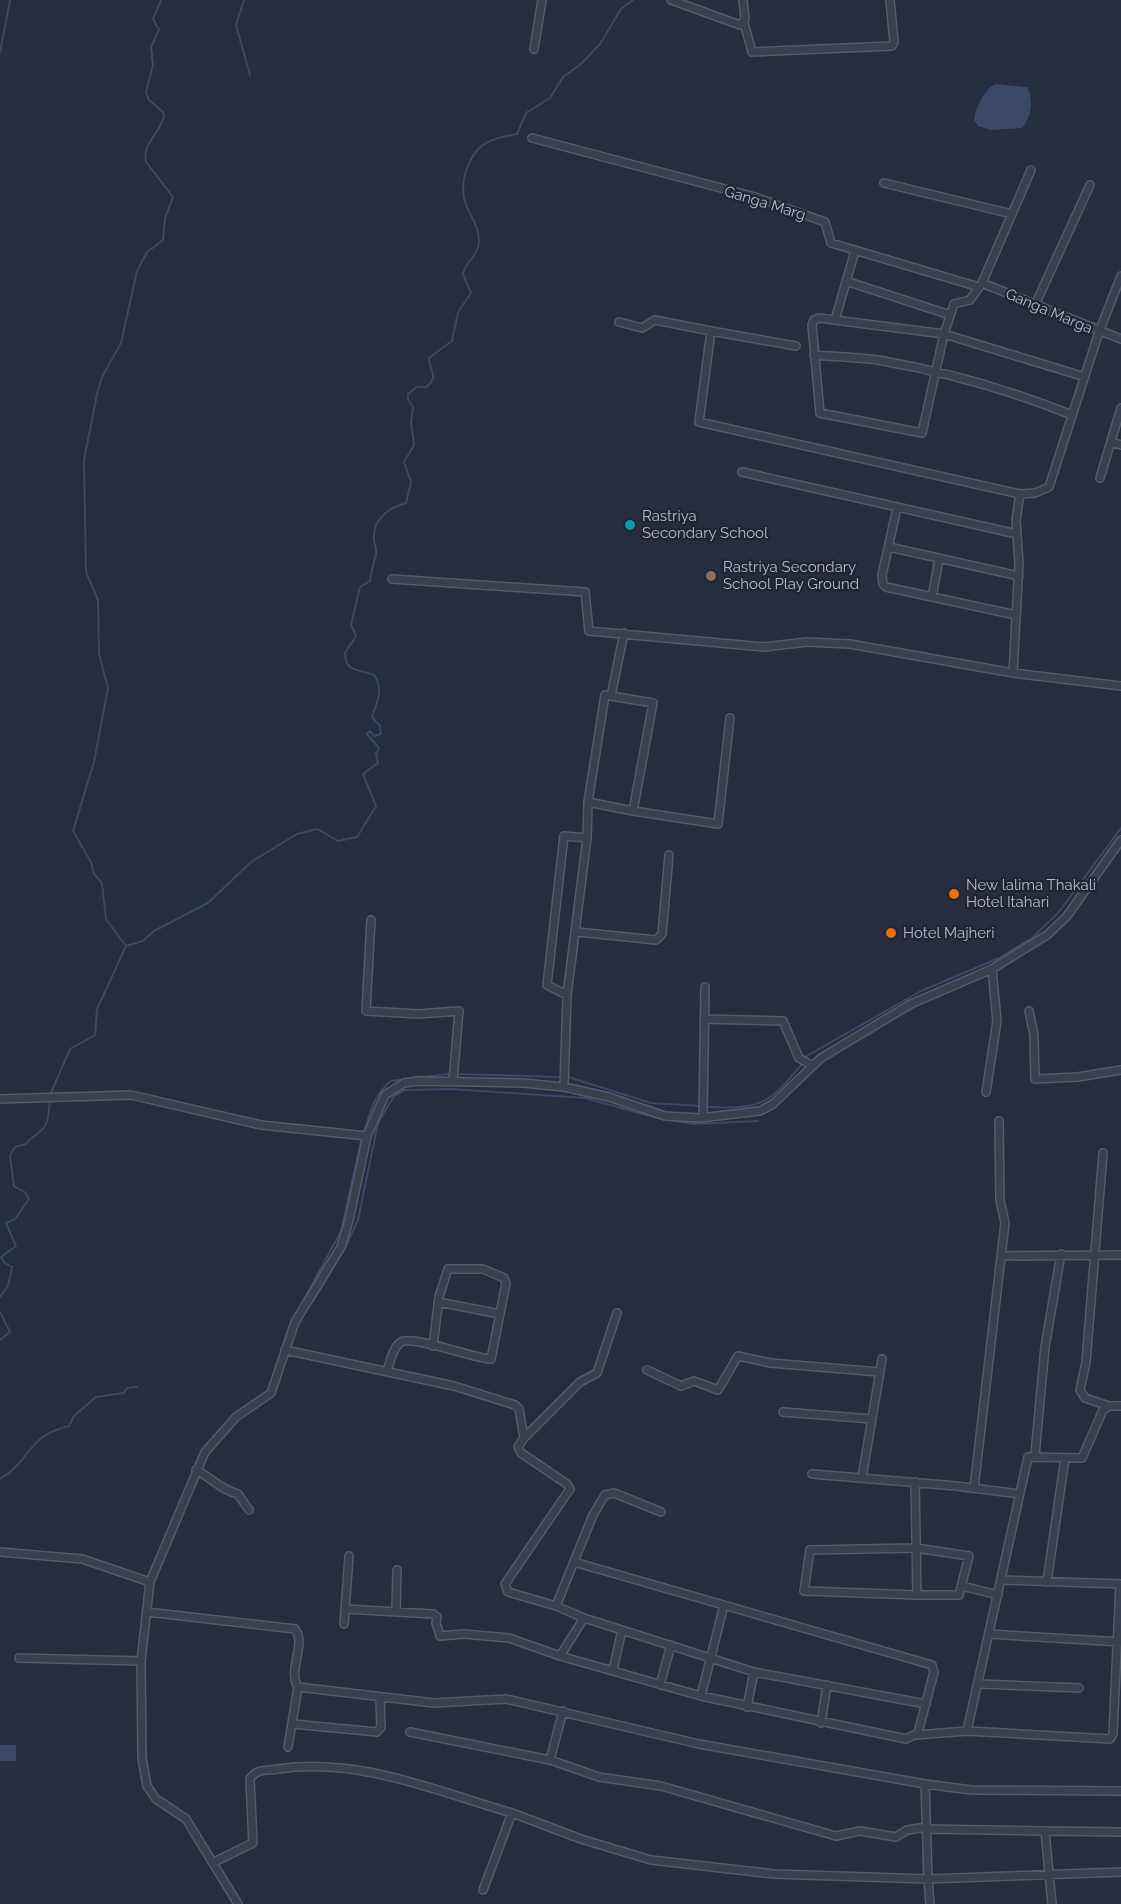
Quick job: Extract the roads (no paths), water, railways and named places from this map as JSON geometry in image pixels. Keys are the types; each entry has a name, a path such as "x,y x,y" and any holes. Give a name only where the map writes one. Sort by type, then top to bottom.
{"street":[{"path":"534,49 542,0"},
{"path":"671,0 735,25 744,23"},
{"path":"743,0 744,23 752,52 892,46 894,42 890,0"},
{"name":"Ganga Marg","path":"532,138 755,197 825,222 828,226 828,241 855,251 980,285"},
{"path":"1031,170 980,285 970,300 954,304 944,334 922,434 820,413 814,355 814,320 819,318 944,334 1085,377"},
{"path":"884,183 1012,214"},
{"path":"1035,305 1090,185"},
{"path":"835,320 855,251"},
{"path":"711,331 699,422 1020,494 1035,493 1049,487 1099,332 1121,276"},
{"path":"846,281 950,315"},
{"name":"Ganga Marga","path":"980,285 1121,339"},
{"path":"619,322 642,328 655,320 796,346"},
{"path":"814,355 881,360 1037,401 1072,415"},
{"path":"1100,478 1121,408"},
{"path":"1111,442 1121,445"},
{"path":"742,472 1017,534"},
{"path":"1013,674 1019,576 1017,534 1020,494"},
{"path":"897,508 890,548 882,575 883,584 886,587 1016,615"},
{"path":"890,548 1019,576"},
{"path":"932,597 939,559"},
{"path":"392,579 585,592 589,631 764,647 807,642 850,644 1013,674 1121,686"},
{"path":"611,696 624,633"},
{"path":"564,1088 567,995 588,838 588,802 605,695 653,703 633,811"},
{"path":"588,802 718,824 730,718"},
{"path":"567,995 547,985 564,836 588,838"},
{"path":"238,1904 186,1819 156,1799 147,1786 142,1748 141,1661 150,1582 196,1470 219,1433 236,1417 271,1392 295,1323 340,1247 349,1220 366,1136 385,1095 393,1088 417,1081 453,1081 564,1088 609,1097 665,1116 703,1118 760,1111 773,1104 821,1058 910,1004 992,969 1047,935 1067,916 1121,840"},
{"path":"577,932 656,940 662,934 669,855"},
{"path":"370,920 366,1011 419,1014 459,1011 453,1081"},
{"path":"986,1092 997,1021 992,969"},
{"path":"703,1118 705,987"},
{"path":"1029,1011 1034,1035 1035,1078 1078,1077 1121,1070"},
{"path":"704,1019 783,1021 800,1058 813,1066"},
{"path":"0,1099 130,1095 261,1125 366,1136"},
{"path":"974,1488 1005,1223 1000,1200 999,1120"},
{"path":"1103,1153 1086,1362 1080,1390 1085,1398 1109,1406 1121,1406"},
{"path":"1035,1455 1045,1347 1061,1254"},
{"path":"1001,1256 1121,1255"},
{"path":"387,1371 397,1345 411,1340 433,1346 491,1359 504,1278 483,1269 448,1269 438,1302 433,1346"},
{"path":"438,1302 500,1314"},
{"path":"617,1313 597,1373 580,1382 524,1438 518,1447 521,1453 567,1484 569,1492 507,1581 505,1587 508,1593 556,1606 584,1618 754,1672 926,1704"},
{"path":"285,1350 387,1371 515,1405 519,1409 524,1438"},
{"path":"647,1370 681,1386 694,1381 718,1390 738,1356 771,1363 879,1372"},
{"path":"862,1478 882,1359"},
{"path":"967,1731 1028,1459 1035,1455 1079,1459 1085,1455 1103,1410 1109,1406"},
{"path":"783,1412 872,1419"},
{"path":"1047,1582 1065,1458"},
{"path":"196,1470 213,1478 228,1492 237,1494 249,1510"},
{"path":"812,1474 915,1482 1020,1494"},
{"path":"915,1482 917,1595"},
{"path":"556,1606 593,1515 609,1492 661,1512"},
{"path":"916,1548 969,1556 959,1595 804,1591 810,1550 916,1548"},
{"path":"0,1552 82,1558 150,1582"},
{"path":"344,1624 349,1556"},
{"path":"574,1562 932,1665 934,1672 916,1735"},
{"path":"396,1612 397,1570"},
{"path":"346,1609 433,1614 437,1617 436,1623 440,1636 464,1634 509,1638 560,1656 701,1696 906,1739 916,1735 967,1731 1110,1739 1113,1734 1119,1642 1120,1584 1001,1580"},
{"path":"962,1586 998,1596"},
{"path":"701,1696 723,1605"},
{"path":"147,1612 295,1629 299,1635 294,1677 298,1687 288,1748"},
{"path":"560,1656 584,1618"},
{"path":"613,1670 622,1630"},
{"path":"989,1634 1119,1642"},
{"path":"660,1685 671,1645"},
{"path":"19,1658 141,1661"},
{"path":"747,1707 754,1672"},
{"path":"978,1684 1079,1688"},
{"path":"821,1723 827,1685"},
{"path":"298,1687 434,1703 506,1698 699,1744 971,1790 1121,1791"},
{"path":"293,1724 377,1732 381,1727 380,1697"},
{"path":"550,1760 563,1711"},
{"path":"411,1732 550,1760 599,1777 661,1786 836,1836 860,1831 896,1837 907,1830 928,1828 1121,1832"},
{"path":"214,1862 253,1843 250,1779 260,1770 320,1767 383,1774 512,1813 580,1839 651,1860 774,1874 928,1879 1121,1872"},
{"path":"925,1784 930,1904"},
{"path":"483,1890 512,1813"},
{"path":"1045,1831 1052,1904"}],"water":[{"path":"996,84 1027,87 1030,109 1028,119 1022,128 991,130 978,126 974,120 981,99 988,89"},
{"path":"0,1745 16,1745 16,1761 0,1761"}],"waterway":[{"path":"0,53 10,0"},
{"path":"126,946 106,919 102,883 94,874 91,862 73,831 94,762 108,688 99,654 98,600 86,572 84,460 97,394 102,377 121,343 137,271 147,252 163,240 165,218 173,197 146,162 149,143 164,116 163,112 149,100 146,92 153,65 151,47 159,30 153,19 161,0"},
{"path":"244,0 236,25 250,75"},
{"path":"50,1095 70,1049 95,1035 97,1009 126,946 143,941 154,931 208,903 251,862 297,834 317,829 338,841 357,837 376,806 363,774 378,763 376,754 379,748 367,734 370,731 374,736 381,734 380,726 372,717 379,696 379,685 374,675 350,667 345,653 356,636 351,625 360,587 370,581 376,552 374,540 376,526 388,511 406,503 411,482 404,462 414,445 411,422 413,407 408,400 408,394 417,387 426,387 432,380 433,374 429,358 452,341 458,312 471,293 463,274 477,250 479,241 478,231 463,194 467,167 483,145 496,138 517,134 526,113 550,98 563,77 581,64 600,44 621,9 633,0"},
{"path":"805,1057 921,991 999,958 1032,938 1059,912 1121,828"},
{"path":"707,1107 740,1107 762,1102 780,1089 802,1064"},
{"path":"364,1132 377,1097 391,1081 448,1074"},
{"path":"458,1074 560,1077"},
{"path":"568,1077 651,1103 701,1106"},
{"path":"313,1301 344,1250 358,1220 378,1123 394,1096 405,1090 451,1089 585,1098 657,1118 694,1124 758,1121"},
{"path":"0,1297 8,1286 12,1267 1,1257 16,1246 6,1223 15,1219 29,1199 26,1193 14,1186 10,1156 15,1147 26,1144 45,1126 50,1100"},
{"path":"301,1305 341,1231 361,1141"},
{"path":"0,1312 10,1332 0,1340"},
{"path":"0,1479 10,1472 37,1442 55,1430 69,1426 74,1416 96,1397 124,1393 127,1388 137,1387"}],"place":[{"name":"Rastriya Secondary School","path":"630,525"},
{"name":"Rastriya Secondary School Play Ground","path":"711,576"},
{"name":"New lalima Thakali Hotel Itahari","path":"954,894"},
{"name":"Hotel Majheri","path":"891,933"}]}
